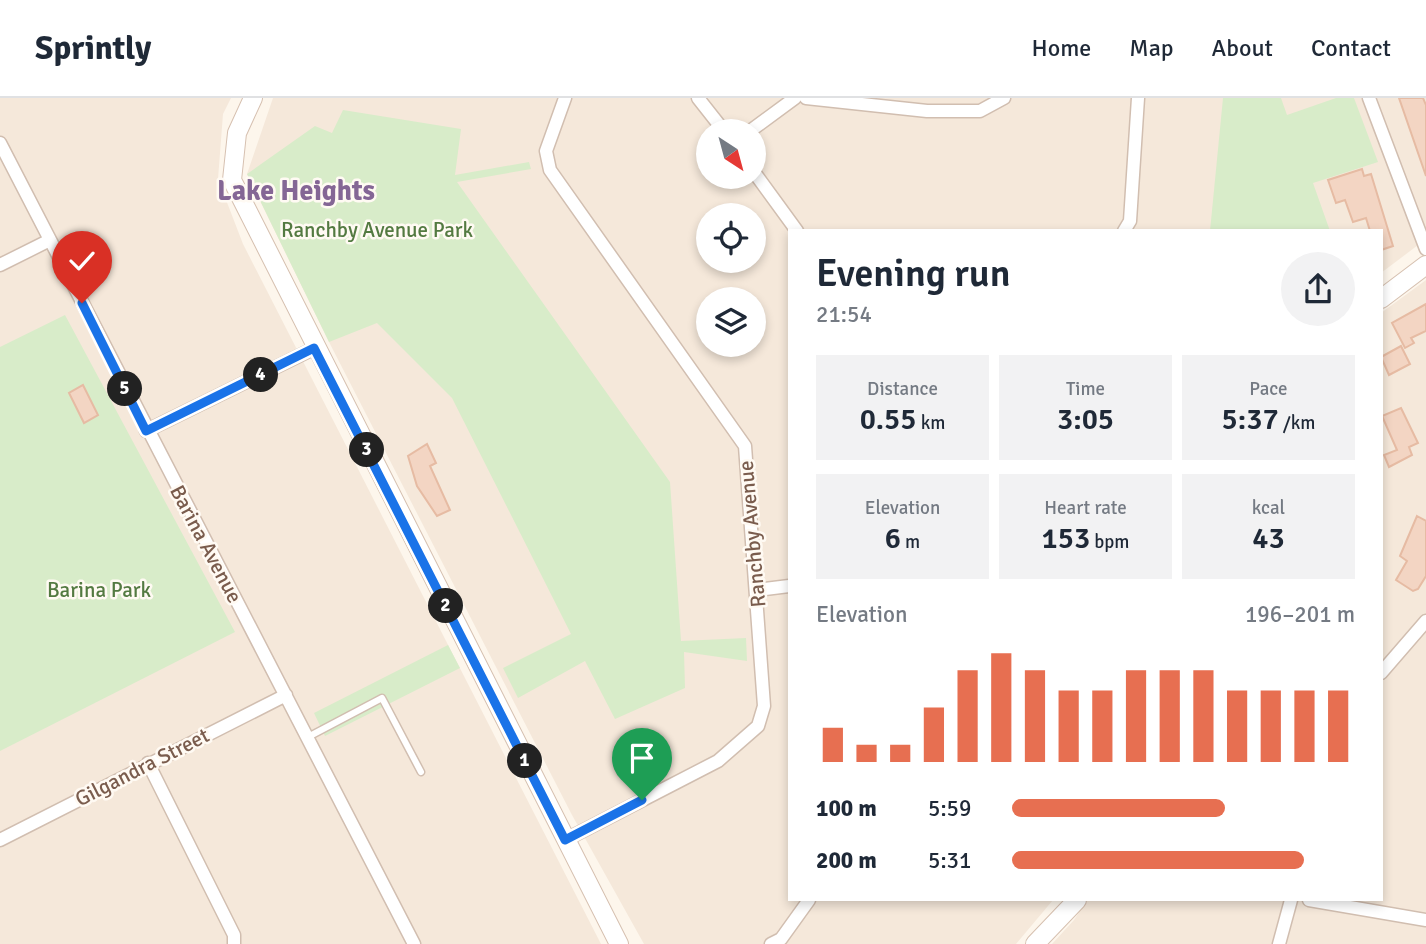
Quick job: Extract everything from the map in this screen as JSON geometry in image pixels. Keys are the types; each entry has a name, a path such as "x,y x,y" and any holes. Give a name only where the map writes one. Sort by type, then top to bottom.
{"main road":[{"path":"253,98 237,133 232,180 314,348 619,944"},
{"path":"1383,297 1426,265"},
{"path":"1035,944 1076,901"}],"street":[{"name":"Ranchby Avenue","path":"565,98 546,150 550,170 745,446 764,706 758,726 718,761 565,840"},
{"path":"698,98 715,119"},
{"path":"766,119 795,98"},
{"path":"806,98 928,105 980,111 1004,98"},
{"path":"1125,229 1130,221 1138,98"},
{"path":"1369,98 1426,249"},
{"name":"Barina Avenue","path":"0,143 146,431 309,737 414,944"},
{"path":"766,188 796,229"},
{"path":"0,265 50,240"},
{"path":"146,431 314,348"},
{"path":"757,590 788,586"},
{"path":"1383,671 1426,621"},
{"name":"Gilgandra Street","path":"0,840 286,695"},
{"path":"148,763 234,935 234,944"},
{"path":"771,944 781,939 808,901"},
{"path":"1279,944 1291,901"},
{"path":"1315,901 1426,920"}],"lane":[{"path":"309,737 382,698 421,772"}],"shaded area":[{"path":"0,98 231,98 223,114 218,179 243,244 601,944 0,944"},
{"path":"273,98 1426,98 1426,239 1383,271 1383,229 788,229 788,901 1052,901 1016,944 644,944 572,815 329,342 247,174"},
{"path":"1426,280 1426,944 1052,944 1074,920 1086,901 1383,901 1383,312"}],"green space":[{"path":"1223,98 1281,98 1287,115 1336,98 1354,98 1378,162 1313,183 1329,229 1210,229"},
{"name":"Ranchby Avenue Park","path":"343,110 461,129 455,175 529,162 531,169 457,182 670,482 681,641 746,638 747,661 684,652 685,688 615,719 585,661 518,698 503,668 571,634 452,398 377,323 329,342 247,174 315,126 332,133"},
{"name":"Barina Park","path":"65,315 235,632 0,751 0,347"},
{"path":"448,645 460,668 325,736 314,713"}],"building":[{"path":"1399,98 1423,98 1426,105 1426,176"},
{"path":"1362,169 1364,176 1371,174 1393,246 1383,249 1383,229 1369,229 1366,218 1353,222 1345,200 1336,203 1328,180"},
{"path":"1426,304 1426,331 1411,338 1414,343 1405,348 1392,323"},
{"path":"1401,346 1410,364 1389,375 1383,356"},
{"path":"83,385 98,415 84,423 69,393"},
{"path":"1401,408 1418,443 1409,447 1412,455 1389,467 1384,455 1397,450 1383,416"},
{"path":"427,444 436,463 430,466 450,510 437,516 417,486 408,456"},
{"path":"1417,516 1426,521 1426,576 1418,589 1413,591 1396,580 1407,561 1400,556"}],"district":[{"name":"Lake Heights","path":"296,190"}],"route":[{"path":"82,303 146,431 314,348 565,840 642,800"}]}
